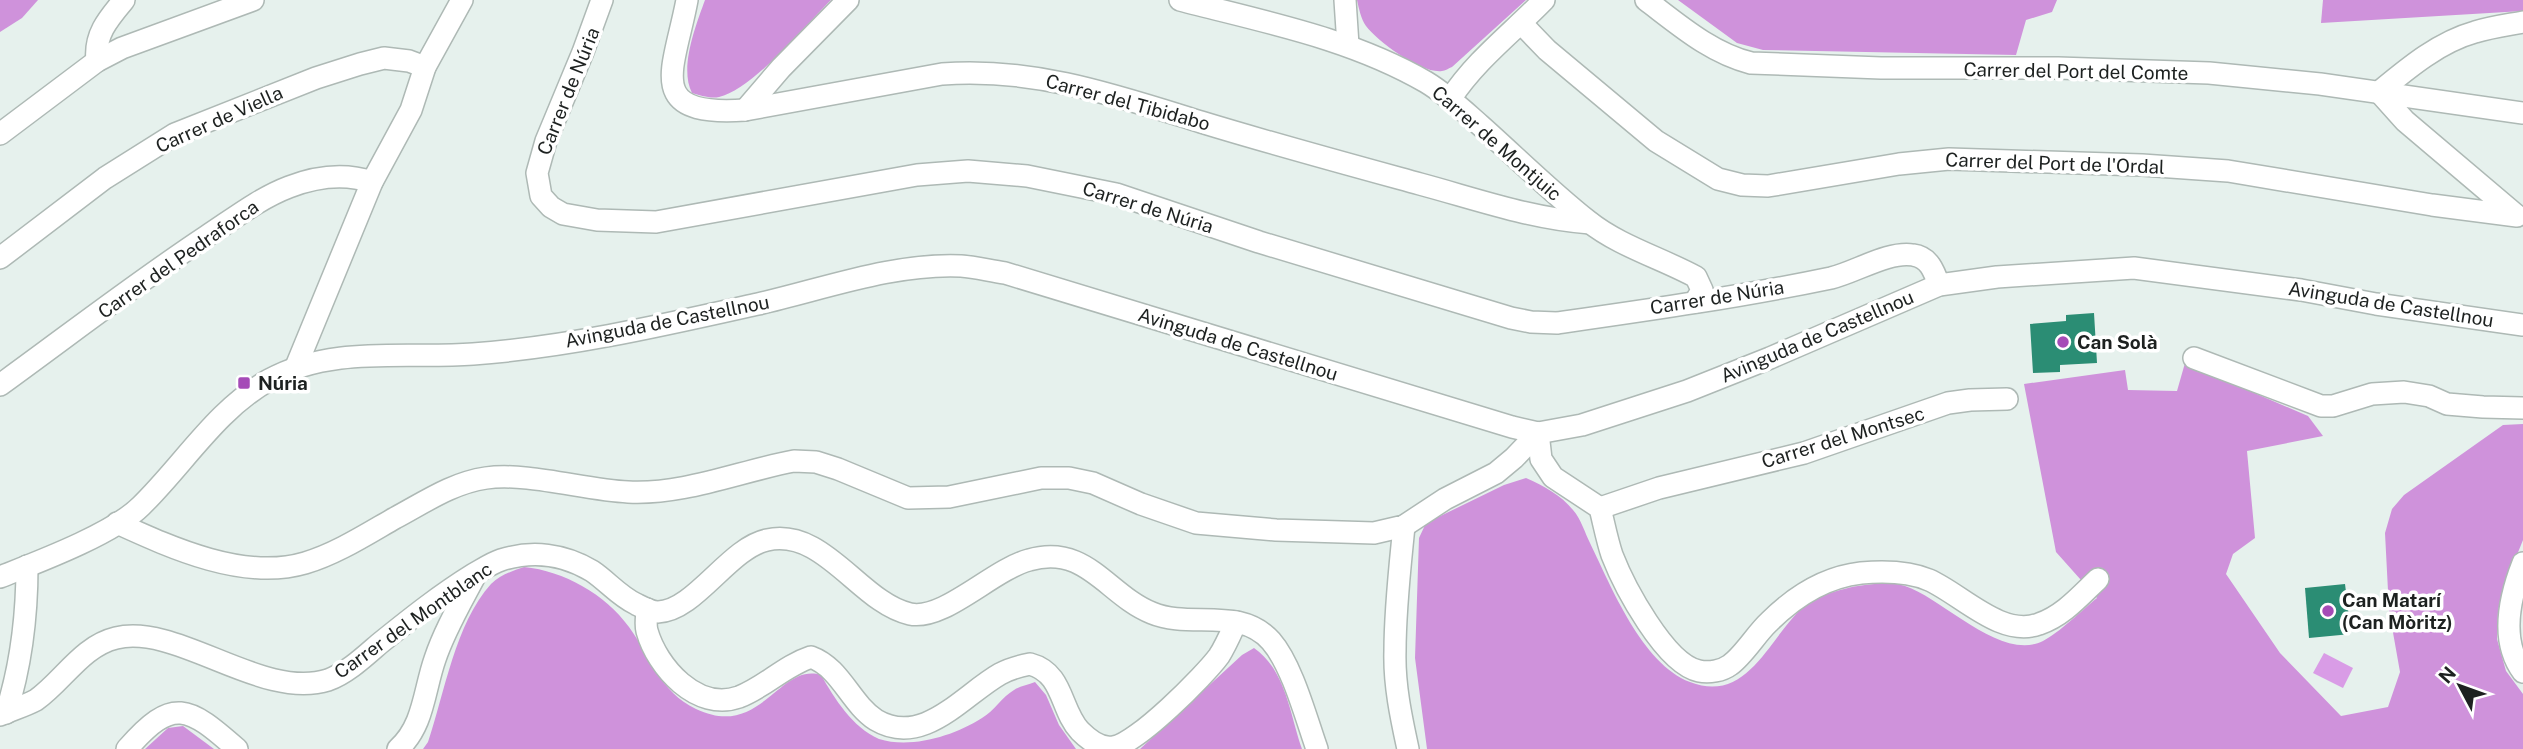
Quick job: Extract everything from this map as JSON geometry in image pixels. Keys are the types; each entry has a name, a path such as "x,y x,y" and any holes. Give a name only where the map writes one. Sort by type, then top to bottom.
{"street":[{"path":"97,61 95,47 99,34 124,0"},
{"path":"0,134 97,61 122,48 253,0"},
{"path":"295,369 372,182 411,110 425,67 462,0"},
{"name":"Carrer de Núria","path":"602,0 546,141 537,173 541,196 551,207 563,214 597,220 656,222 917,175 946,171 989,172 1039,178 1116,194 1272,246 1531,322 1556,323 1754,294 1835,277 1905,254 1924,258 1931,266 1939,285"},
{"name":"Carrer del Tibidabo","path":"687,0 672,85 684,103 693,108 718,112 745,110 963,72 1032,76 1095,89 1530,215 1590,223"},
{"path":"745,110 848,0"},
{"name":"Carrer de Montjuic","path":"1180,0 1348,45 1427,82 1451,98 1590,223 1605,233 1696,277 1702,290 1695,302"},
{"path":"1345,0 1348,45"},
{"path":"1451,98 1466,75 1483,57 1544,0"},
{"name":"Carrer del Port del Comte","path":"1646,0 1708,46 1737,60 1751,63 1881,68 2209,73 2379,92 2523,113"},
{"path":"2520,219 2404,121 2379,92 2443,45 2473,32 2523,22"},
{"name":"Carrer del Port de l'Ordal","path":"1521,23 1547,50 1656,141 1718,179 1742,185 1768,186 1899,164 1949,159 2142,165 2228,171 2520,219"},
{"name":"Carrer de Viella","path":"0,258 105,178 175,134 316,78 360,64 384,58 425,67"},
{"name":"Carrer del Pedraforca","path":"0,385 160,267 271,195 305,181 330,177 352,177 372,182"},
{"name":"Avinguda de Castellnou","path":"0,577 117,523 139,509 222,415 269,381 295,369 326,360 419,354 471,354 591,338 726,311 881,273 928,267 962,267 1004,273 1538,433 1562,430 1686,391 1939,285 1997,277 2134,268 2274,286 2523,325"},
{"path":"2194,358 2321,406 2333,406 2372,394 2403,393 2430,396 2447,404 2523,408"},
{"name":"Carrer del Montsec","path":"1601,508 1659,488 1804,453 1948,403 2007,399"},
{"path":"1538,433 1541,459 1553,477 1601,508 1613,558 1652,629 1679,662 1697,671 1710,673 1729,666 1786,607 1802,594 1838,576 1900,572 1927,579 1989,617 2025,627 2053,618 2098,579"},
{"path":"117,523 182,551 237,565 275,568 306,563 327,554 434,495 465,482 508,477 628,492 655,492 794,461 816,462 838,469 908,498 949,497 1041,478 1069,478 1093,483 1141,505 1196,523 1374,533 1404,526 1445,499 1496,473 1538,433"},
{"path":"1404,526 1398,566 1394,654 1400,715 1408,749"},
{"path":"1236,622 1218,657 1195,681 1148,727 1115,747 1103,746 1078,729 1059,686 1048,673 1030,664 1002,673 950,710 918,726 887,725 863,710 830,669 822,661 811,657 790,665 739,697 725,699 698,693 672,676 660,660 646,629 647,609 657,612 674,607 696,593 754,544 780,538 797,541 816,550 893,607 909,614 928,614 940,610 990,577 1026,560 1062,557 1082,564 1148,612 1164,618 1236,622 1257,629 1271,641 1283,658 1317,749"},
{"name":"Carrer del Montblanc","path":"3,714 34,701 97,645 130,636 150,636 258,675 291,682 328,680 350,668 432,601 497,561 525,554 545,554 569,561 593,572 629,601 647,609"},
{"path":"2523,563 2510,605 2509,627 2513,653 2523,671"},
{"path":"3,714 13,692 24,620 27,566"},
{"path":"398,749 419,721 435,657 477,573"},
{"path":"127,749 152,723 167,713 180,711 198,719 237,749"}],"shaded area":[{"path":"0,0 38,0 22,18 0,32"},
{"path":"705,0 831,0 762,70 732,92 712,98 692,93 687,71 690,46"},
{"path":"1357,0 1526,0 1452,67 1433,71 1401,56 1372,33 1364,23"},
{"path":"1678,0 2057,0 2052,12 2026,20 2016,55 1763,50 1737,43"},
{"path":"2323,0 2523,0 2523,11 2321,23"},
{"path":"2185,363 2308,416 2323,436 2247,451 2255,538 2233,554 2226,574 2280,653 2341,716 2388,707 2400,672 2389,610 2385,533 2392,509 2404,495 2503,425 2523,424 2523,540 2502,592 2497,639 2506,671 2523,694 2523,749 1427,749 1415,658 1419,538 1426,523 1504,485 1526,478 1546,488 1573,510 1618,601 1657,659 1673,673 1690,682 1709,686 1726,684 1741,677 1754,666 1800,610 1812,601 1835,591 1870,584 1905,586 1991,636 2009,643 2027,645 2049,637 2097,598 2056,552 2024,384 2125,370 2128,390 2177,391"},
{"path":"524,567 554,573 568,579 608,604 629,627 657,673 673,693 696,709 718,716 737,715 753,708 793,679 806,674 821,675 845,712 869,734 891,742 918,741 946,735 971,724 986,715 1014,690 1035,682 1046,695 1059,725 1076,749 423,749 428,742 452,659 468,619 491,584"},
{"path":"1254,648 1265,657 1280,681 1302,749 1140,749 1242,655"},
{"path":"2324,653 2353,668 2343,688 2313,673"},
{"path":"183,726 214,749 145,749 168,728"}],"building":[{"name":"Can Solà","path":"2094,313 2097,363 2060,365 2060,372 2033,373 2030,324 2066,321 2066,315"},
{"name":"Can Matarí (Can Mòritz)","path":"2345,584 2351,634 2309,638 2305,588"}],"place":[{"name":"Can Solà","path":"2063,342"},
{"name":"Núria","path":"244,383"},
{"name":"Can Matarí (Can Mòritz)","path":"2328,611"}]}
